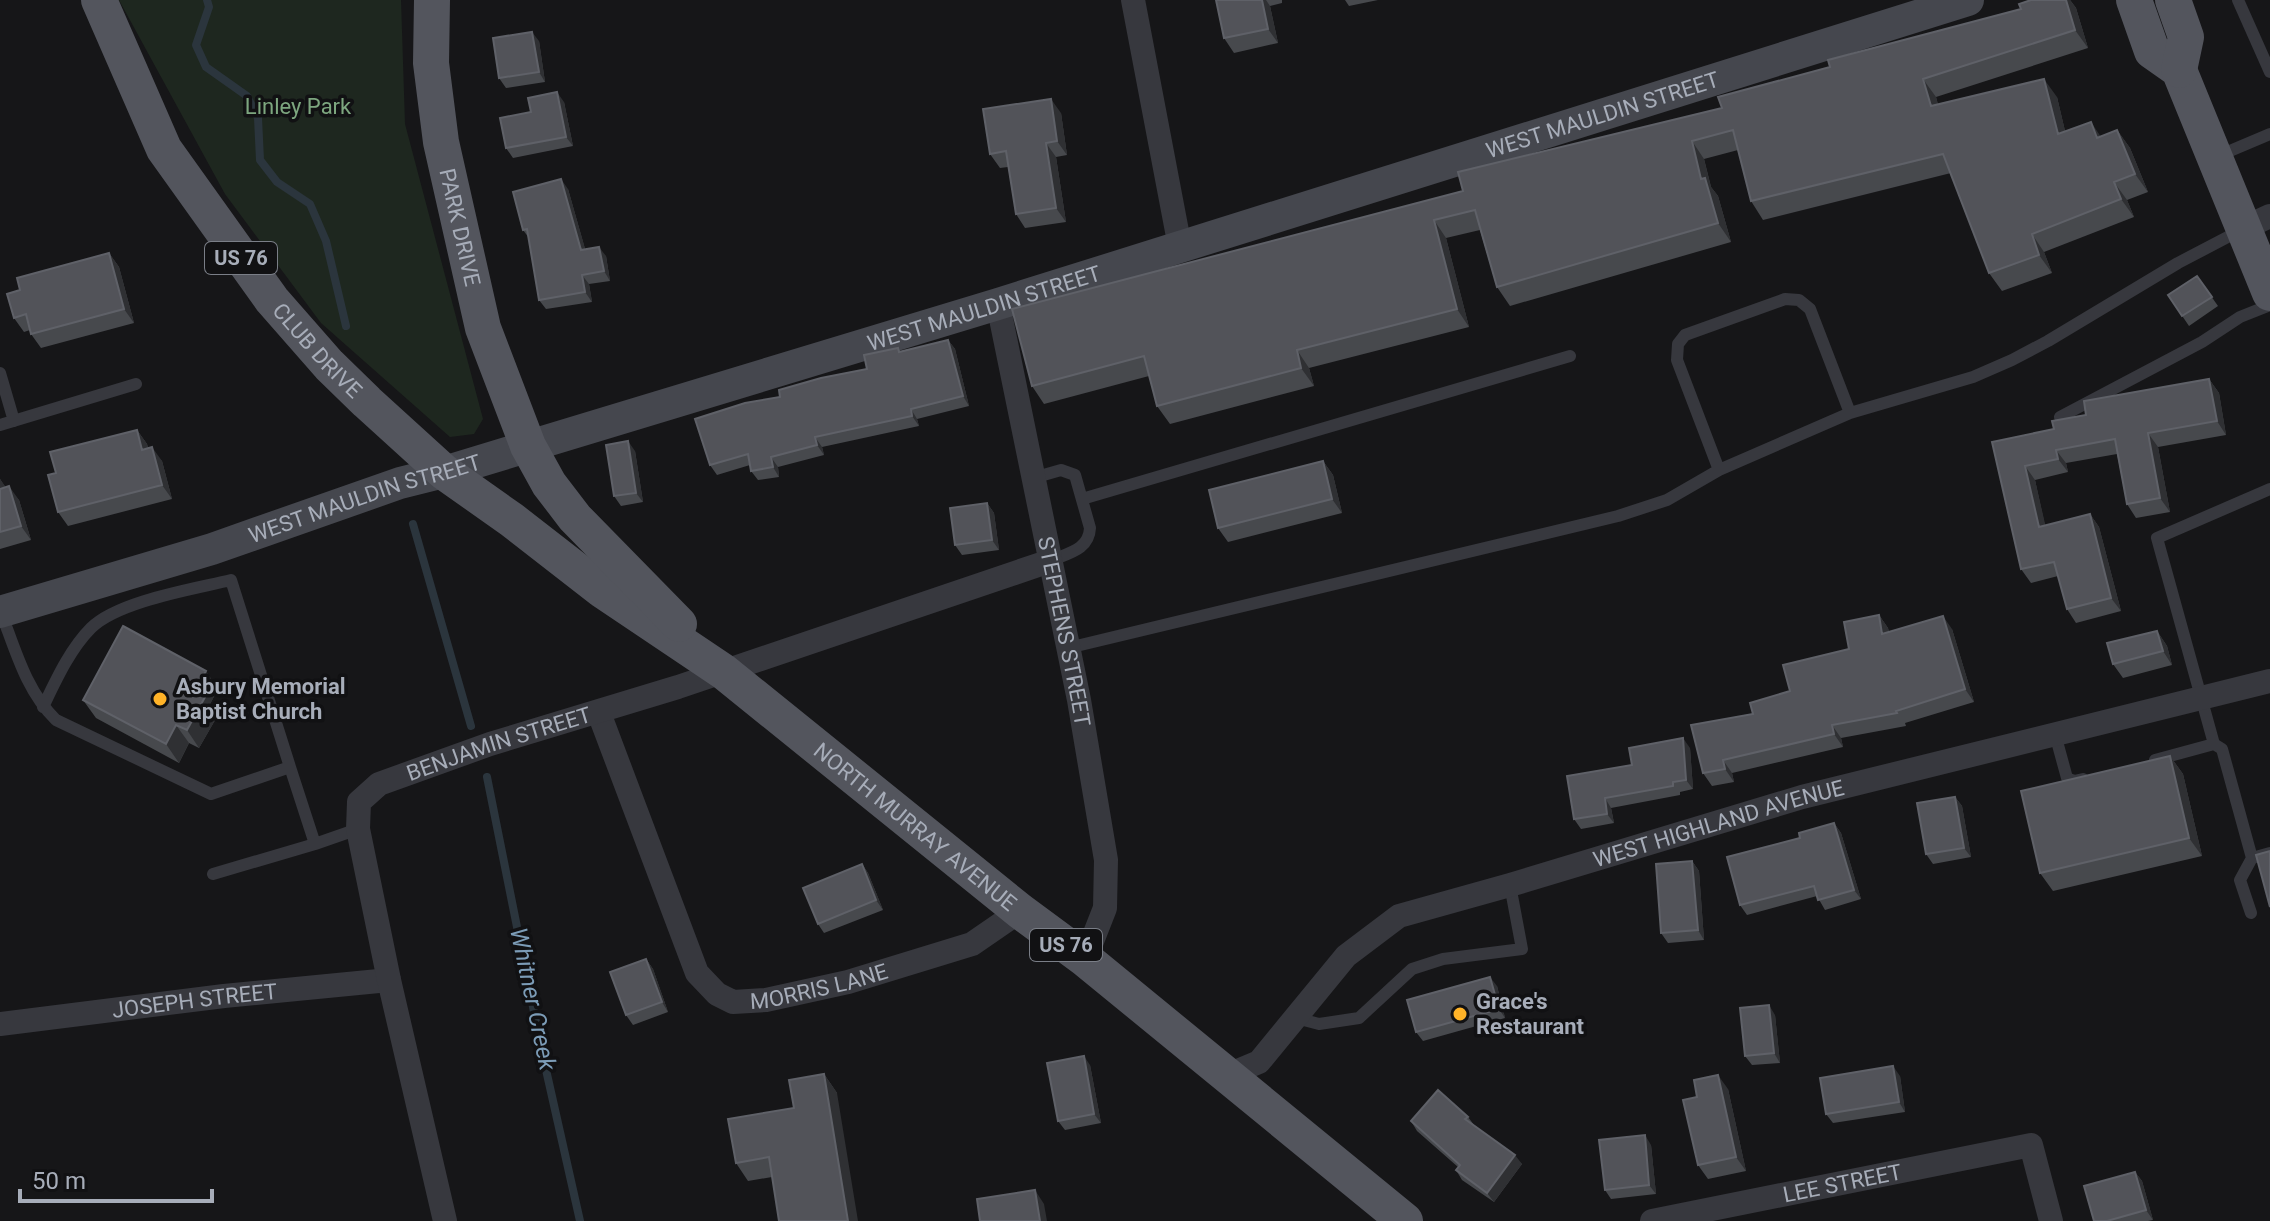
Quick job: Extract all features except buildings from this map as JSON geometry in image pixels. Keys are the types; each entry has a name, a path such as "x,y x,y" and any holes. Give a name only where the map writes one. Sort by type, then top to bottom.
{"main road":[{"name":"CLUB DRIVE","path":"99,0 164,149 225,236 272,300 329,365 444,472"},
{"name":"PARK DRIVE","path":"432,0 431,63 441,142 483,328 528,446"},
{"path":"2134,0 2152,51 2179,70 2214,157 2257,222 2270,293"},
{"path":"2173,0 2186,37 2179,70"},
{"name":"NORTH MURRAY AVENUE","path":"528,446 549,484 575,518 724,672"},
{"name":"NORTH MURRAY AVENUE","path":"444,472 602,590 724,672 1020,911 1085,959 1405,1221"}],"street":[{"path":"1133,0 1180,247"},
{"name":"WEST MAULDIN STREET","path":"1,612 212,549 400,483 998,304 1968,0"},
{"name":"STEPHENS STREET","path":"998,304 1068,648 1106,860 1105,908 1085,959"},
{"name":"BENJAMIN STREET","path":"445,1221 389,980 358,829 359,802 379,784 490,744 599,713 1050,561"},
{"name":"WEST HIGHLAND AVENUE","path":"1228,1075 1259,1062 1346,956 1399,916 1802,797 2270,681"},
{"name":"MORRIS LANE","path":"599,713 697,973 717,994 733,1002 766,1000 848,982 972,944 1020,911"},
{"name":"JOSEPH STREET","path":"0,1024 224,996 389,980"},
{"name":"LEE STREET","path":"1652,1221 2031,1145 2051,1221"}],"lane":[{"path":"2238,0 2270,72"},
{"path":"2214,157 2270,134"},
{"path":"1068,648 1618,516 1667,500 1719,470 1850,413 1973,377 2012,360 2178,263 2257,222"},
{"path":"1719,470 1677,360 1678,344 1685,335 1785,299 1799,300 1810,309 1850,413"},
{"path":"2060,417 2202,342 2240,317 2270,305"},
{"path":"1082,499 1570,356"},
{"path":"0,373 14,421"},
{"path":"0,425 136,384"},
{"path":"1033,478 1061,470 1075,475 1090,537 1084,546 1050,561"},
{"path":"2251,913 2240,880 2252,858 2222,749 2214,744 2200,698 2157,538 2270,489"},
{"path":"43,707 63,667 91,628 121,609 231,580 315,844"},
{"path":"1,612 32,690 56,720 211,794 290,767"},
{"path":"2055,734 2067,778 2074,781 2090,777"},
{"path":"2136,765 2214,744"},
{"path":"213,874 358,829"},
{"path":"2252,858 2270,853"},
{"path":"1296,1018 1319,1024 1359,1018 1412,969 1443,959 1522,949 1510,885"}],"green space":[{"name":"Linley Park","path":"119,0 401,0 405,124 483,419 474,434 450,437 321,323 225,194"}],"waterway":[{"name":"Whitner Creek","path":"207,0 209,7 196,45 206,67 247,96 258,118 260,160 277,182 310,204 326,241 346,326"},
{"name":"Whitner Creek","path":"413,524 471,726"},
{"name":"Whitner Creek","path":"487,777 542,1052 580,1221"}],"place":[{"name":"Asbury Memorial Baptist Church","path":"160,699"},
{"name":"Grace's Restaurant","path":"1460,1014"}]}
